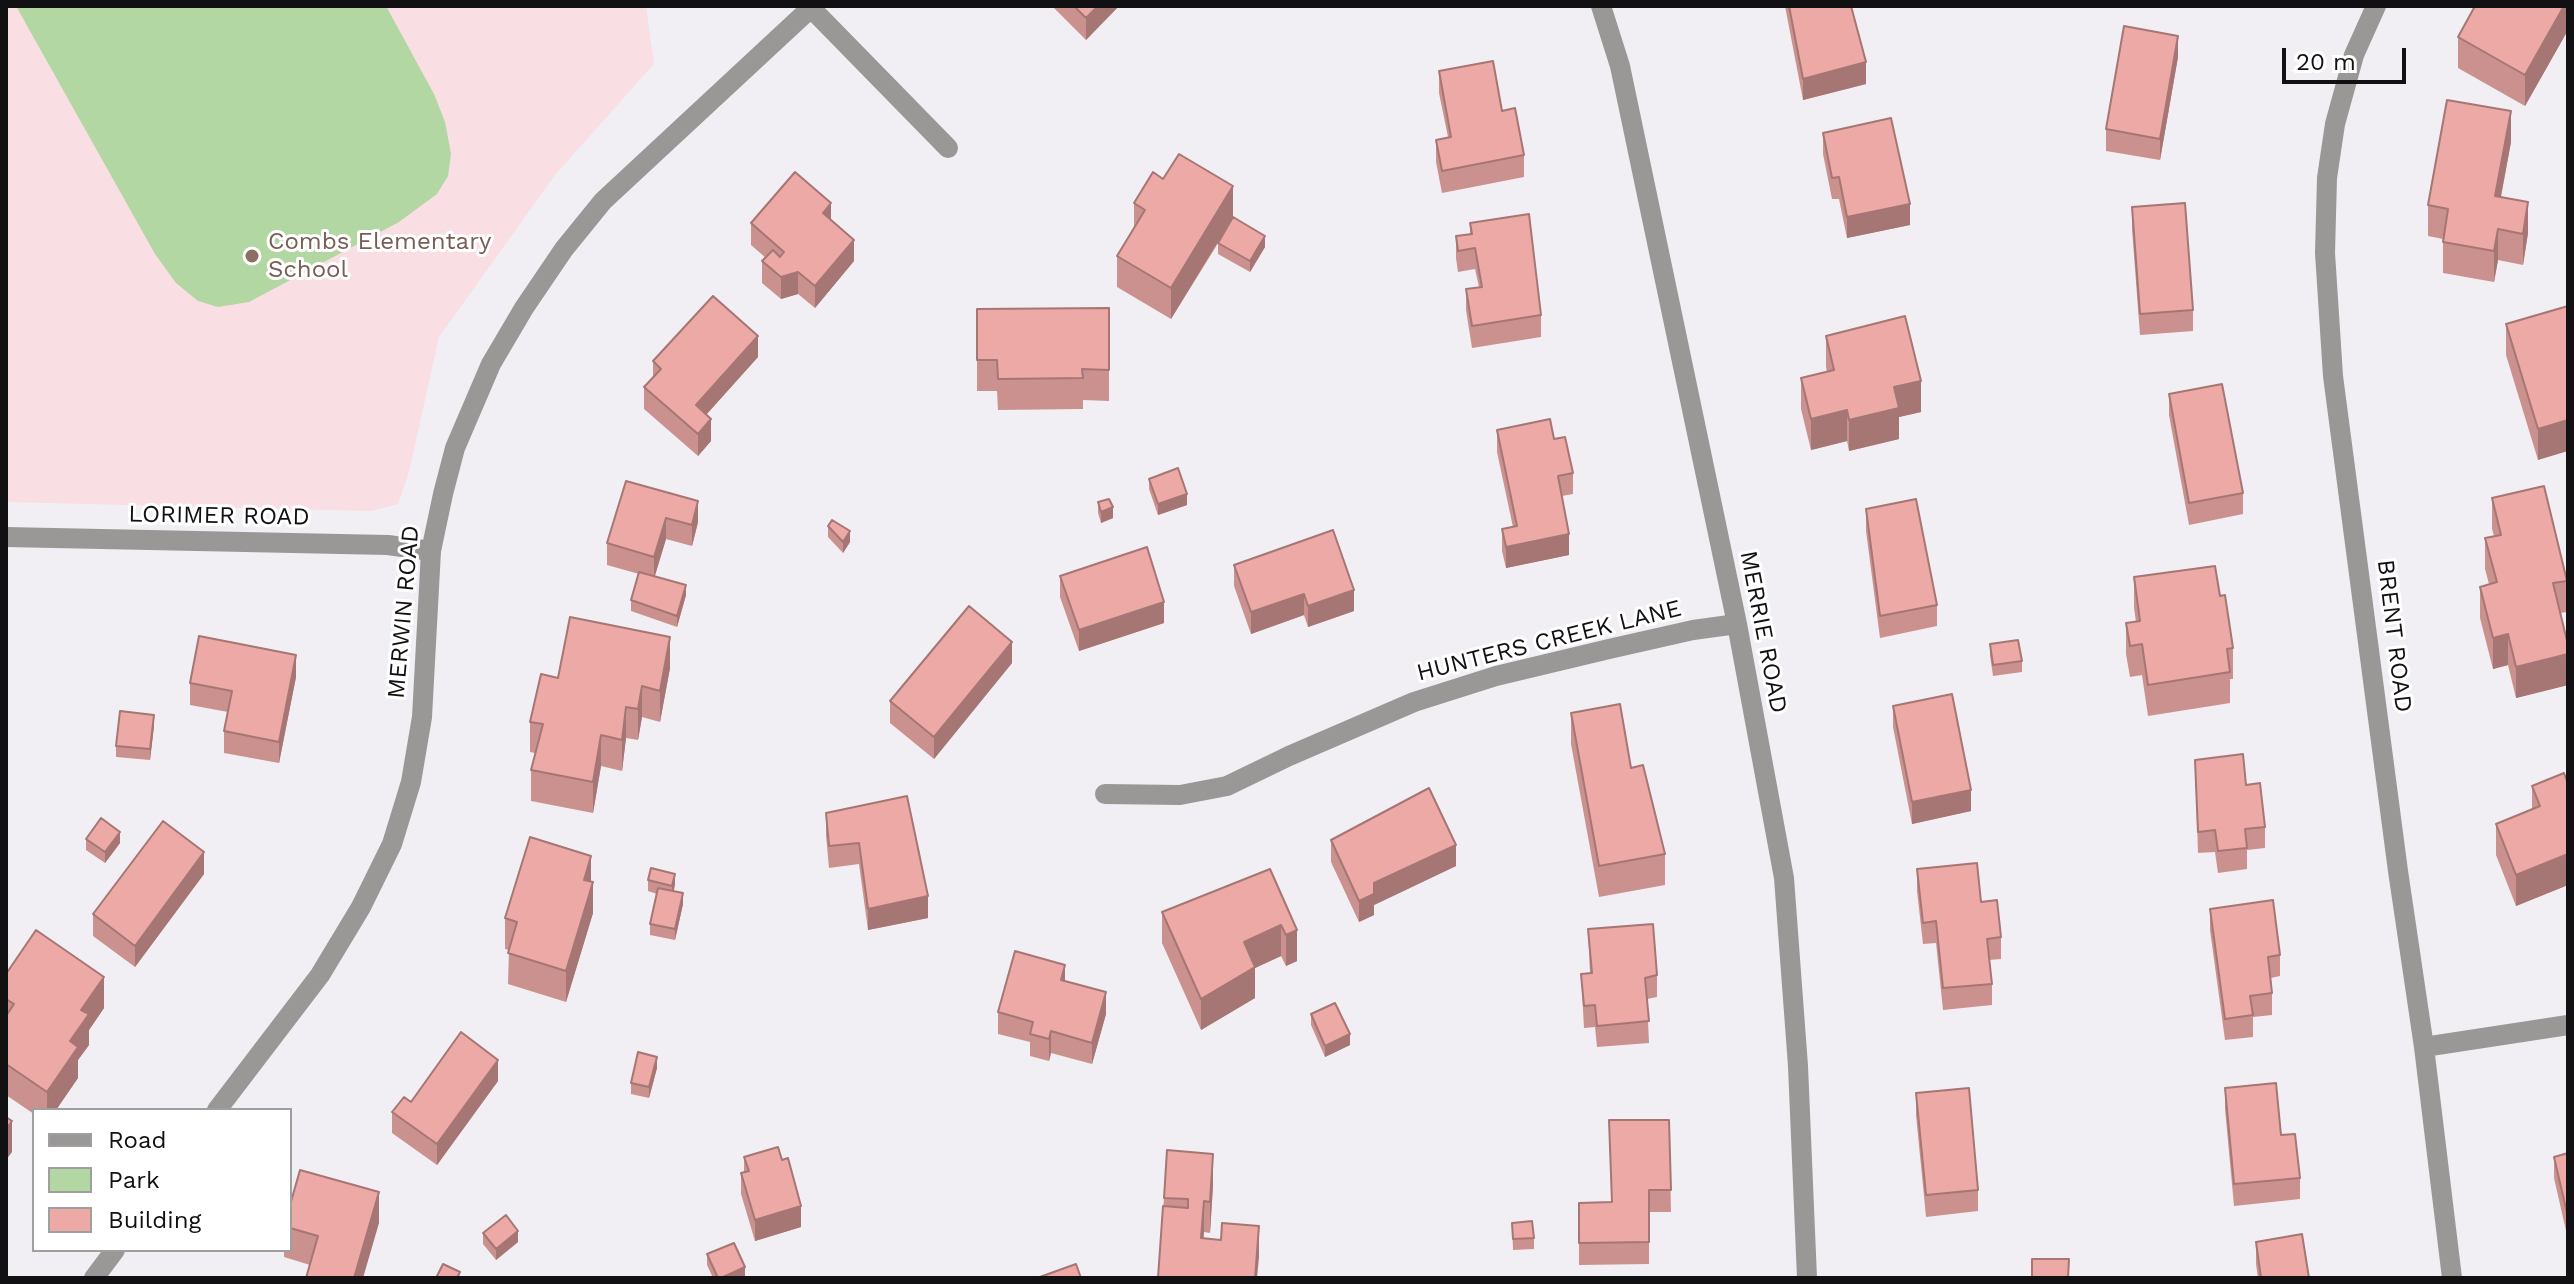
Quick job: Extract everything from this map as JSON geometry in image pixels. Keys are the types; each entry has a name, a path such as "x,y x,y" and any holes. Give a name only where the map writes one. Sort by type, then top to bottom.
{"street":[{"name":"MERRIE ROAD","path":"1601,6 1620,66 1737,624 1784,878 1798,1066 1807,1278"},
{"name":"BRENT ROAD","path":"2376,6 2354,55 2335,124 2327,178 2325,253 2333,376 2424,1047 2452,1278"},
{"path":"812,7 948,148"},
{"name":"MERWIN ROAD","path":"219,1108 320,975 361,907 392,844 411,782 422,717 431,551 455,448 491,364 564,249 603,201 812,7"},
{"name":"LORIMER ROAD","path":"6,537 388,545 431,551"},
{"name":"HUNTERS CREEK LANE","path":"1105,794 1180,795 1227,786 1427,697 1496,676 1609,649 1693,630 1737,624"},
{"path":"2424,1047 2568,1025"},
{"path":"94,1278 114,1252"}],"shaded area":[{"name":"Combs Elementary School","path":"6,6 646,6 654,64 555,175 439,337 409,472 398,504 372,511 6,502"}],"green space":[{"path":"16,6 386,6 434,94 445,122 451,154 448,176 437,194 399,222 249,302 218,307 198,301 176,283 155,254"}],"building":[{"path":"1074,6 1098,6 1086,18"},
{"path":"1789,6 1851,6 1866,62 1803,79"},
{"path":"2475,6 2564,6 2525,75 2458,37"},
{"path":"2124,26 2178,36 2160,139 2106,129"},
{"path":"1493,61 1502,111 1515,108 1524,155 1442,171 1436,140 1451,137 1439,71"},
{"path":"2447,100 2511,111 2495,196 2528,202 2523,234 2498,229 2494,251 2443,242 2448,209 2428,205"},
{"path":"1891,118 1910,204 1847,217 1839,177 1832,178 1823,133"},
{"path":"1179,154 1233,186 1171,288 1117,256 1145,210 1134,203 1153,172 1163,179"},
{"path":"795,172 831,203 823,213 854,240 815,286 798,272 781,277 762,261 773,250 780,257 784,252 751,223"},
{"path":"2185,203 2193,310 2140,314 2132,207"},
{"path":"1529,214 1541,315 1472,326 1466,289 1482,287 1475,248 1458,251 1456,236 1472,234 1470,223"},
{"path":"1233,217 1265,236 1250,261 1218,243"},
{"path":"713,296 758,336 696,405 711,419 698,434 644,387 661,369 653,361"},
{"path":"2568,306 2568,420 2538,429 2506,324"},
{"path":"1109,308 1109,370 1082,369 1083,378 998,379 997,360 977,360 977,309"},
{"path":"1905,316 1921,381 1894,387 1899,408 1849,420 1847,410 1811,419 1801,378 1834,370 1826,336"},
{"path":"2222,384 2243,493 2189,503 2169,394"},
{"path":"1550,419 1554,439 1565,437 1573,473 1558,476 1569,534 1506,547 1502,529 1517,526 1497,430"},
{"path":"1178,468 1187,494 1158,504 1149,479"},
{"path":"626,481 698,501 692,525 666,518 654,557 607,543"},
{"path":"2544,486 2567,581 2553,583 2568,654 2516,667 2508,634 2493,638 2480,587 2497,582 2485,538 2501,535 2492,498"},
{"path":"1109,499 1113,507 1101,512 1098,502"},
{"path":"1916,499 1937,605 1880,616 1866,509"},
{"path":"832,520 850,531 843,542 828,526"},
{"path":"1333,530 1354,590 1308,606 1304,594 1251,612 1234,565"},
{"path":"1147,547 1164,602 1079,630 1060,576"},
{"path":"2215,566 2220,596 2225,595 2233,648 2227,649 2230,672 2148,685 2142,644 2130,646 2126,623 2140,621 2134,577"},
{"path":"639,572 686,585 677,616 631,600"},
{"path":"969,606 1012,642 934,737 890,701"},
{"path":"570,617 670,637 660,691 642,686 638,709 626,707 622,740 601,735 593,782 531,770 543,724 530,722 541,674 558,678"},
{"path":"199,636 296,655 279,742 224,731 232,691 190,683"},
{"path":"2018,640 2022,661 1993,665 1990,644"},
{"path":"1952,694 1971,790 1912,802 1893,706"},
{"path":"1620,704 1631,768 1643,765 1665,854 1599,866 1571,713"},
{"path":"120,711 154,715 150,749 116,746"},
{"path":"2243,754 2246,785 2260,783 2265,827 2245,829 2247,848 2218,851 2215,830 2198,832 2195,760"},
{"path":"2564,773 2568,784 2568,854 2516,875 2496,824 2540,806 2532,786"},
{"path":"1429,788 1456,845 1374,883 1374,894 1359,901 1331,840"},
{"path":"907,796 928,896 868,909 859,843 829,846 826,813"},
{"path":"101,818 120,832 105,852 86,839"},
{"path":"163,821 204,852 135,946 93,914"},
{"path":"530,837 591,856 584,880 593,882 566,971 508,953 517,922 505,918"},
{"path":"1977,863 1981,902 1997,900 2001,937 1987,939 1992,984 1943,988 1936,921 1923,923 1917,869"},
{"path":"651,868 675,874 672,886 648,880"},
{"path":"1270,869 1297,930 1286,935 1281,925 1244,942 1255,967 1201,999 1162,912"},
{"path":"658,888 683,893 675,929 650,924"},
{"path":"2273,900 2280,955 2268,957 2272,993 2250,996 2253,1015 2225,1019 2210,909"},
{"path":"1653,924 1657,975 1645,978 1649,1021 1597,1026 1595,1005 1584,1006 1581,974 1592,973 1588,929"},
{"path":"36,930 104,977 81,1010 89,1014 70,1041 78,1047 47,1092 6,1064 6,1016 14,1004 6,999 6,974"},
{"path":"1015,951 1065,965 1061,980 1106,992 1092,1043 1051,1031 1049,1039 1030,1034 1033,1022 998,1012"},
{"path":"1335,1003 1350,1034 1325,1046 1311,1014"},
{"path":"461,1032 498,1060 437,1144 392,1112 404,1097 411,1102"},
{"path":"638,1052 657,1057 649,1087 631,1083"},
{"path":"2276,1083 2281,1135 2295,1134 2300,1178 2234,1184 2225,1088"},
{"path":"1969,1088 1978,1190 1926,1195 1916,1093"},
{"path":"1609,1120 1669,1120 1671,1190 1649,1190 1649,1242 1579,1243 1579,1203 1612,1202"},
{"path":"778,1147 782,1160 788,1158 801,1206 755,1220 741,1173 749,1171 744,1157"},
{"path":"1167,1150 1213,1154 1210,1202 1204,1201 1201,1238 1221,1240 1222,1223 1259,1226 1255,1278 1158,1278 1163,1206 1188,1208 1188,1199 1164,1198"},
{"path":"2568,1153 2568,1213 2567,1213 2554,1157"},
{"path":"300,1170 379,1192 354,1278 306,1278 318,1236 292,1229 292,1198"},
{"path":"506,1215 518,1231 496,1249 483,1233"},
{"path":"1532,1221 1534,1238 1513,1239 1512,1223"},
{"path":"2302,1234 2309,1278 2261,1278 2256,1242"},
{"path":"734,1243 745,1267 718,1278 707,1254"},
{"path":"2032,1259 2069,1259 2068,1278 2032,1278"},
{"path":"443,1264 460,1272 457,1278 436,1278"},
{"path":"1076,1264 1081,1278 1037,1278"}],"place":[{"name":"Combs Elementary School","path":"252,256"}]}
